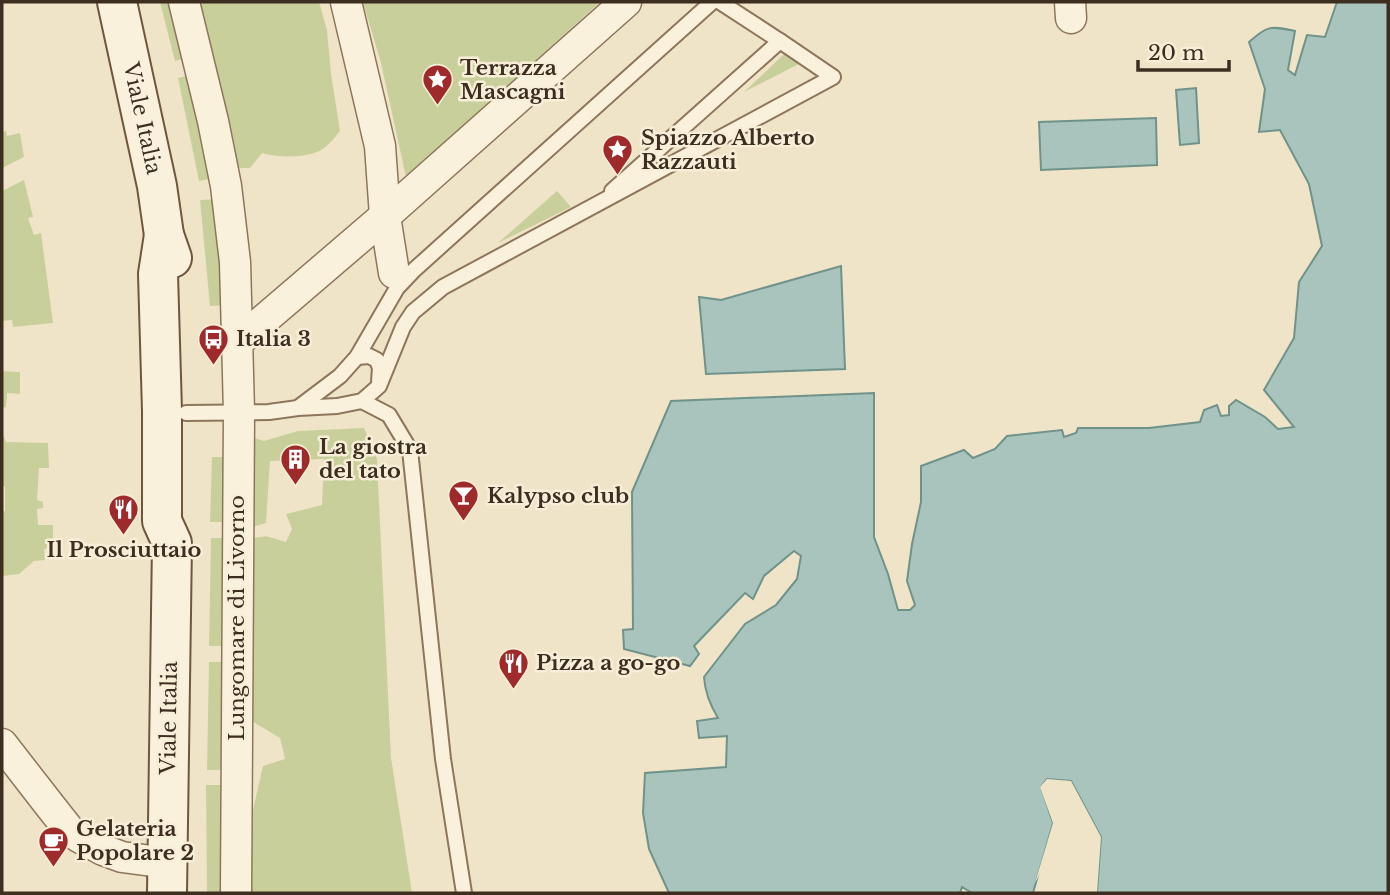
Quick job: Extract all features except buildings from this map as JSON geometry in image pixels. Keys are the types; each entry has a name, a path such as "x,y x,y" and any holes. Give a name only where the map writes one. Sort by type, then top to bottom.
{"main road":[{"name":"Viale Italia","path":"117,2 164,235 177,272 186,413 184,521 172,543"},
{"name":"Viale Italia","path":"164,235 158,274 162,521 172,543 167,878"}],"street":[{"name":"Lungomare di Livorno","path":"184,2 226,186 235,262 239,412 236,893"},
{"path":"346,2 380,146 385,216 404,272"},
{"path":"238,342 385,216 626,2"},
{"path":"2,744 70,831 167,878"}],"lane":[{"path":"298,408 340,376 357,356 404,272 712,2"},
{"path":"186,413 269,412 362,401 379,386 403,327 413,312 443,287 833,77 720,2"},
{"path":"594,207 780,41"},
{"path":"357,356 369,356 377,360 380,368 379,386"},
{"path":"362,401 389,415 410,450 443,759 464,893"}],"green space":[{"path":"160,2 177,2 191,57 175,61"},
{"path":"197,2 319,2 327,30 340,131 328,145 318,152 302,156 285,157 262,153 250,168 239,168 221,146"},
{"path":"363,2 600,2 406,177 381,63"},
{"path":"785,53 803,62 744,92"},
{"path":"194,74 215,178 199,181 178,78"},
{"path":"6,131 7,136 20,133 24,157 2,168 2,132"},
{"path":"24,180 33,217 28,218 34,235 41,233 53,323 13,327 12,320 2,321 2,191"},
{"path":"557,191 571,207 498,243"},
{"path":"218,199 227,305 210,306 200,200"},
{"path":"2,371 20,372 20,394 7,393 6,407 2,408"},
{"path":"364,428 377,459 391,758 412,893 249,893 246,841 263,766 285,759 280,738 250,720 253,561 248,539 266,536 286,542 292,529 286,514 322,505 324,459 270,461 266,523 249,528 249,436 264,441 298,431"},
{"path":"2,432 6,442 48,443 49,468 39,468 37,500 43,502 43,508 37,509 38,525 53,525 53,547 44,549 45,560 34,561 19,574 2,576 2,512 5,511 5,486 2,486"},
{"path":"212,457 230,457 228,522 210,522"},
{"path":"211,538 229,538 227,646 209,646"},
{"path":"209,662 228,662 226,770 207,770"},
{"path":"206,785 225,785 226,893 207,893"}],"water":[{"path":"1337,2 1388,2 1388,893 1097,893 1101,837 1071,781 1047,779 1041,787 1053,823 1033,893 972,893 962,887 960,893 669,893 649,849 643,813 645,773 726,767 727,736 699,738 697,721 718,718 708,699 704,677 745,624 776,605 797,579 801,556 794,551 764,576 753,599 745,593 694,646 699,654 690,666 624,649 623,630 633,629 632,492 671,401 874,393 874,537 898,610 910,610 915,605 907,581 921,502 921,466 964,450 973,458 995,449 1007,436 1062,430 1064,437 1076,433 1078,428 1149,428 1200,422 1204,410 1217,405 1221,416 1229,415 1229,406 1236,400 1265,417 1278,429 1294,427 1264,390 1294,338 1299,282 1322,246 1309,184 1280,130 1259,132 1265,89 1249,42 1270,28 1295,31 1288,70 1295,75 1307,35 1325,37"},
{"path":"1196,88 1199,143 1180,145 1176,90"},
{"path":"1156,118 1157,165 1041,170 1039,122"},
{"path":"841,266 845,369 706,374 699,297 721,300"}],"pier":[{"path":"1047,779 1071,781 1101,837 1097,893 1094,893 1097,838 1069,784 1049,783 1044,788 1057,823 1043,868 1035,883 1053,823 1040,787"}],"place":[{"name":"Terrazza Mascagni","path":"437,107"},
{"name":"Spiazzo Alberto Razzauti","path":"618,177"},
{"name":"Italia 3","path":"213,366"},
{"name":"La giostra del tato","path":"296,486"},
{"name":"Kalypso club","path":"464,523"},
{"name":"Il Prosciuttaio","path":"124,537"},
{"name":"Pizza a go-go","path":"513,690"},
{"name":"Gelateria Popolare 2","path":"53,868"}]}
